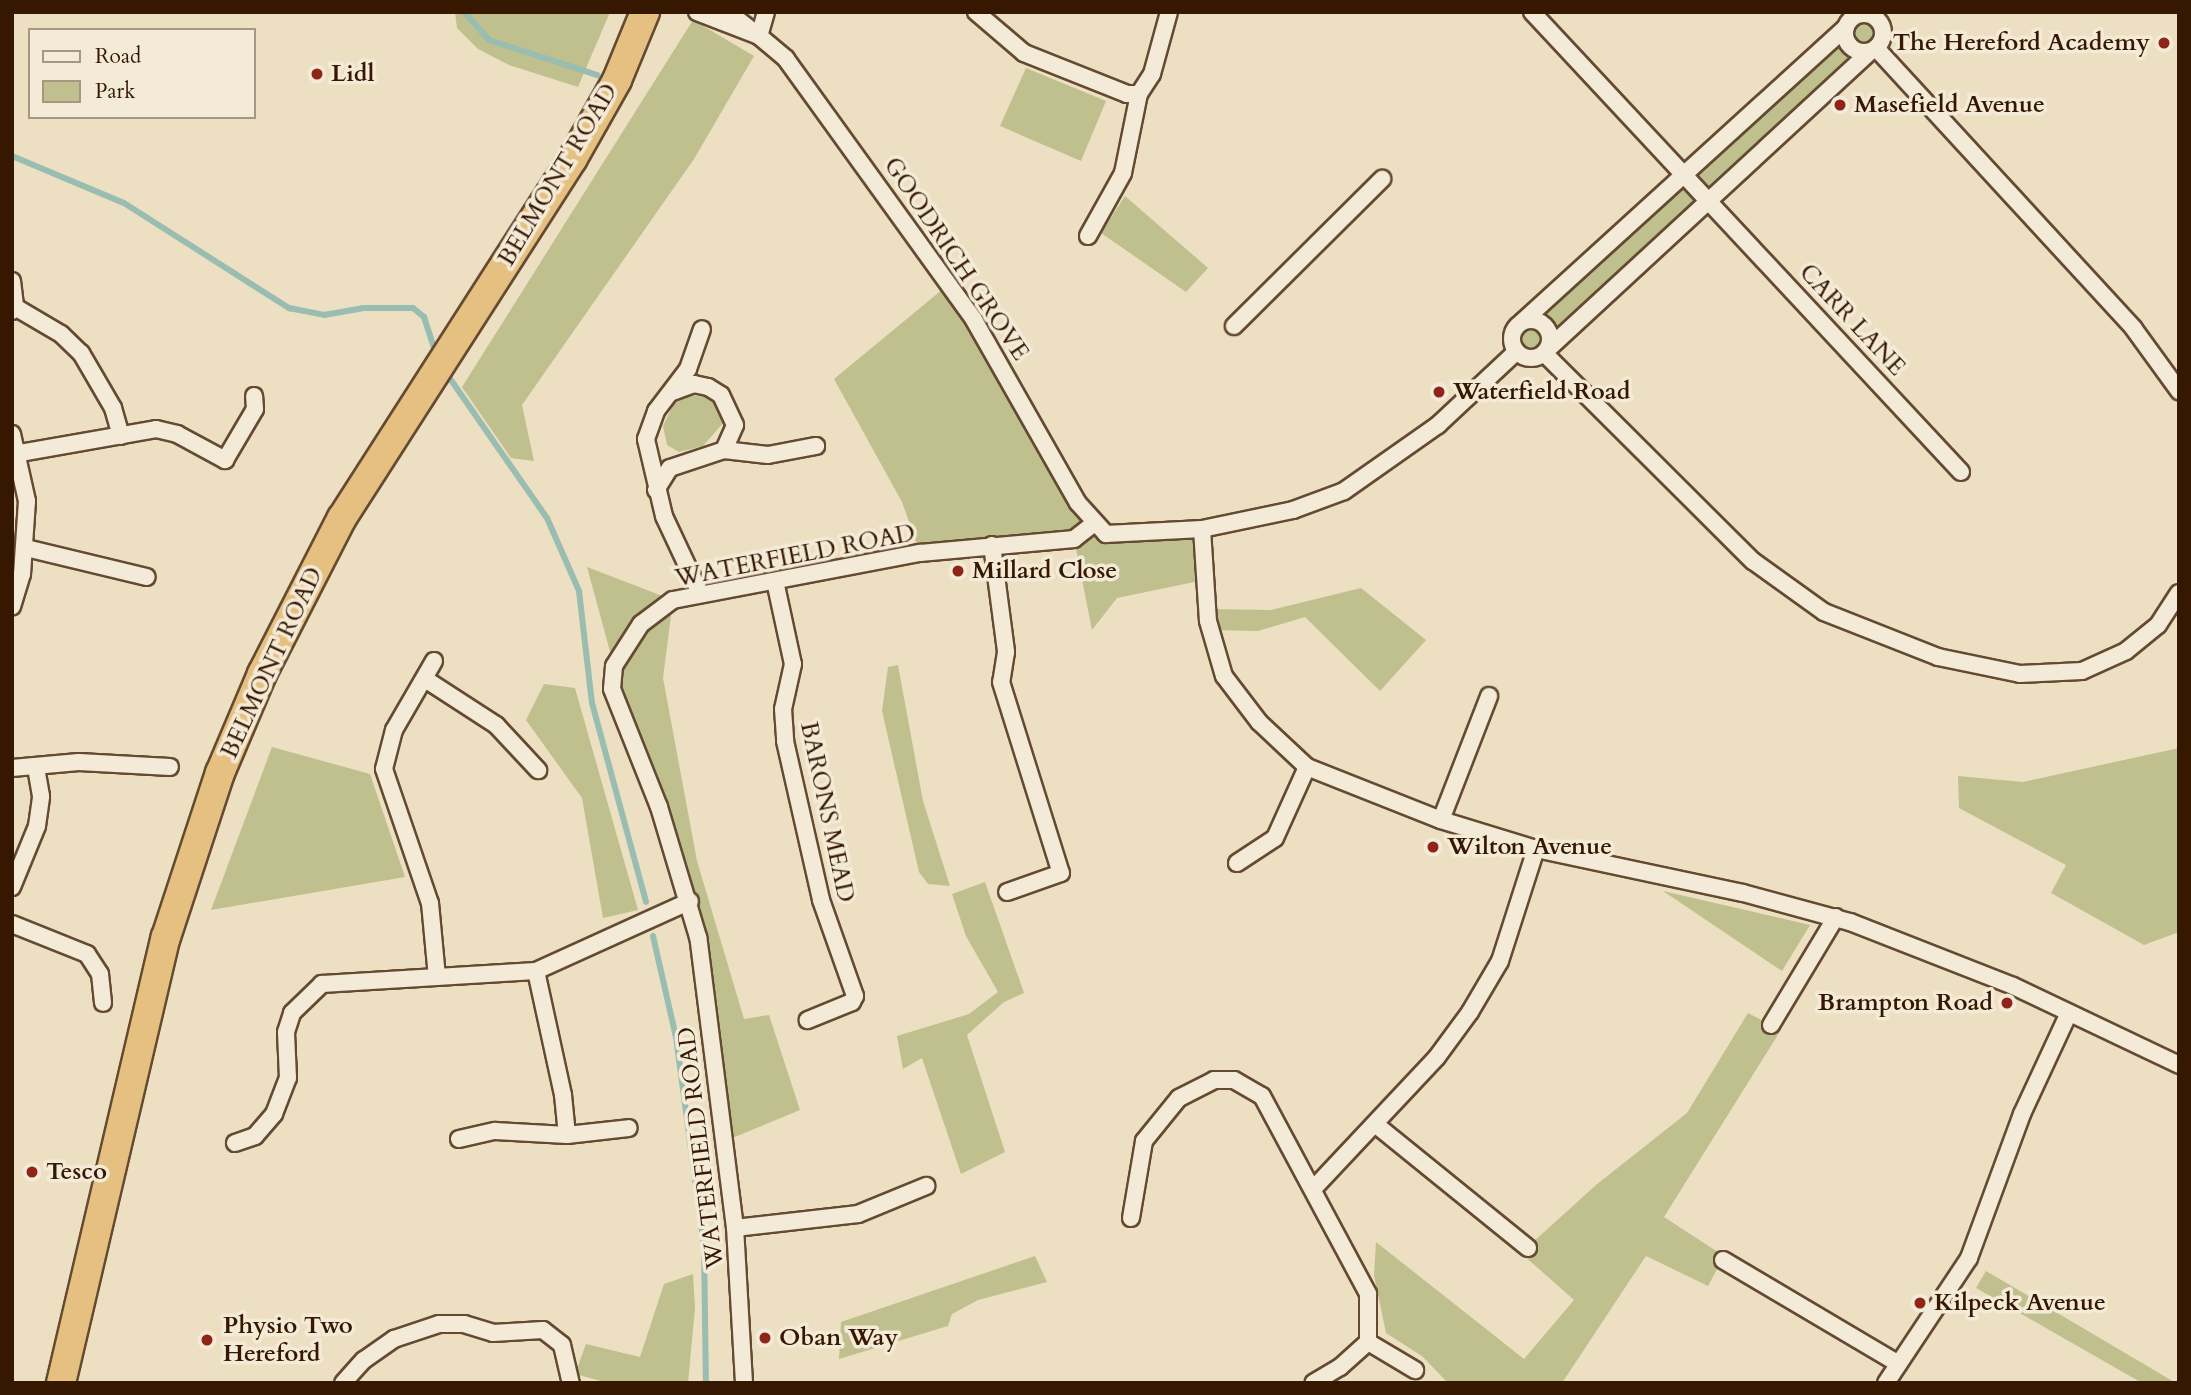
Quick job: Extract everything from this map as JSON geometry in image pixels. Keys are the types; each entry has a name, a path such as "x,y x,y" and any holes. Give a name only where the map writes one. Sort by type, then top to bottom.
{"highway":[{"name":"BELMONT ROAD","path":"61,1383 166,936 216,784 262,674 342,518 572,160 617,80 645,12"}],"street":[{"name":"GOODRICH GROVE","path":"697,12 759,36"},
{"name":"GOODRICH GROVE","path":"728,12 786,59 974,320 1093,524"},
{"path":"759,36 766,12"},
{"path":"976,12 1024,53 1127,94 1139,94"},
{"path":"1088,236 1123,173 1139,94 1152,74 1169,12"},
{"name":"CARR LANE","path":"1532,12 1961,472"},
{"path":"1867,14 1880,22 1883,38 1873,50 1546,351 1532,359 1516,352 1512,335 1522,322 1685,174 1845,20 1867,14"},
{"path":"1845,20 1850,46 1873,50 2134,329 2179,391"},
{"path":"1234,326 1382,179"},
{"path":"12,281 14,309 61,334 81,353 113,408 121,436"},
{"path":"1522,322 1544,325 1550,338 1546,351"},
{"path":"700,593 656,490 646,439 656,411 688,369 702,329"},
{"path":"1546,351 1753,561 1824,612 1938,657 2020,674 2082,671 2126,651 2158,625 2179,593"},
{"path":"1093,524 1106,534 1125,536 1202,529 1293,510 1344,491 1438,425 1516,352"},
{"path":"672,392 694,384 721,395 736,425 724,450"},
{"path":"20,453 156,429 177,434 225,460 255,409 254,396"},
{"path":"12,434 20,453 27,501 26,548 13,602"},
{"path":"656,490 670,468 724,450 768,455 816,446"},
{"name":"WATERFIELD ROAD","path":"744,1383 734,1228 690,901 612,689 619,656 642,624 673,600 868,562 992,545 1074,539 1093,524"},
{"path":"1202,529 1208,621 1224,676 1259,722 1307,767 1441,820 1536,849 1836,917 2012,986 2068,1015 2179,1065"},
{"path":"992,545 1006,652 1001,682 1061,873 1007,892"},
{"path":"26,548 147,577"},
{"name":"BARONS MEAD","path":"775,581 793,664 783,709 785,741 821,900 855,996 852,1002 808,1020"},
{"path":"434,661 394,730 384,769 430,903 438,977"},
{"path":"425,679 496,725 538,770"},
{"path":"1441,820 1489,696"},
{"path":"12,768 36,768 79,762 170,767"},
{"path":"1237,863 1275,838 1307,767"},
{"path":"12,887 37,826 41,796 36,768"},
{"path":"1314,1187 1437,1057 1494,971 1536,849"},
{"path":"235,1143 260,1131 283,1098 288,1078 286,1032 292,1013 306,996 322,984 349,980 536,971 690,901"},
{"path":"1771,1025 1836,917"},
{"path":"12,924 87,954 100,974 103,1003"},
{"path":"536,971 563,1095 566,1135"},
{"path":"1885,1383 1969,1258 2022,1114 2068,1015"},
{"path":"1131,1217 1144,1141 1179,1098 1214,1080 1234,1080 1262,1096 1314,1187 1368,1294 1368,1342 1340,1367 1313,1383"},
{"path":"1375,1124 1528,1248"},
{"path":"459,1139 495,1131 566,1135 629,1128"},
{"path":"734,1228 858,1214 926,1186"},
{"path":"1723,1260 1899,1364"},
{"path":"343,1383 364,1360 394,1339 439,1324 464,1324 493,1333 543,1330 562,1345 570,1383"},
{"path":"1368,1342 1415,1370"}],"green space":[{"path":"455,12 610,12 578,87 509,65 478,49 457,28"},
{"path":"1867,14 1883,28 1880,44 1544,353 1525,358 1518,354 1511,341 1517,326 1849,22"},
{"path":"693,20 754,56 694,159 522,405 534,461 511,458 462,387"},
{"path":"1026,68 1106,101 1081,161 1000,126"},
{"path":"1125,196 1208,268 1186,292 1101,233"},
{"path":"949,284 1106,534 1201,529 1204,580 1117,598 1092,630 1074,539 920,553 902,502 834,379"},
{"path":"687,395 703,396 721,408 725,421 703,446 679,452 667,445 663,426 673,405"},
{"path":"587,567 673,600 663,678 697,861 744,1019 769,1015 800,1110 725,1141 698,937 612,689 614,666"},
{"path":"1361,588 1426,640 1380,691 1305,617 1258,631 1211,630 1207,609 1271,610"},
{"path":"898,665 923,801 950,886 928,884 919,872 882,711 888,667"},
{"path":"544,684 575,688 638,910 603,918 582,798 526,720"},
{"path":"272,747 370,774 405,877 211,910"},
{"path":"2179,748 2179,932 2144,945 2051,893 2066,865 1959,808 1958,776 2023,782"},
{"path":"985,882 1024,993 1004,1002 967,1035 1005,1152 961,1174 922,1058 903,1069 897,1036 969,1014 998,992 966,936 952,894"},
{"path":"1663,891 1810,925 1782,971"},
{"path":"1748,1013 1781,1030 1664,1217 1724,1256 1708,1286 1646,1256 1562,1383 1448,1383 1422,1356 1386,1333 1374,1275 1376,1242 1524,1359 1574,1300 1521,1253 1596,1185 1687,1113"},
{"path":"1035,1256 1047,1282 978,1300 952,1314 948,1326 839,1359 841,1322"},
{"path":"1986,1271 2176,1383 2142,1383 1976,1288"},
{"path":"693,1274 695,1308 688,1383 608,1383 575,1374 586,1344 640,1357 664,1284"}],"waterway":[{"path":"464,12 489,40 597,75"},
{"path":"12,156 124,203 289,308 324,315 362,308 413,308 424,317 434,348"},
{"path":"451,380 547,518 579,591 592,703 646,902"},
{"path":"653,936 676,1037 704,1246 706,1383"}],"place":[{"name":"The Hereford Academy","path":"2164,43"},
{"name":"Lidl","path":"317,74"},
{"name":"Masefield Avenue","path":"1840,105"},
{"name":"Waterfield Road","path":"1439,392"},
{"name":"Millard Close","path":"958,571"},
{"name":"Wilton Avenue","path":"1433,847"},
{"name":"Brampton Road","path":"2007,1003"},
{"name":"Tesco","path":"32,1172"},
{"name":"Kilpeck Avenue","path":"1920,1303"},
{"name":"Oban Way","path":"765,1338"},
{"name":"Physio Two Hereford","path":"207,1340"}]}
